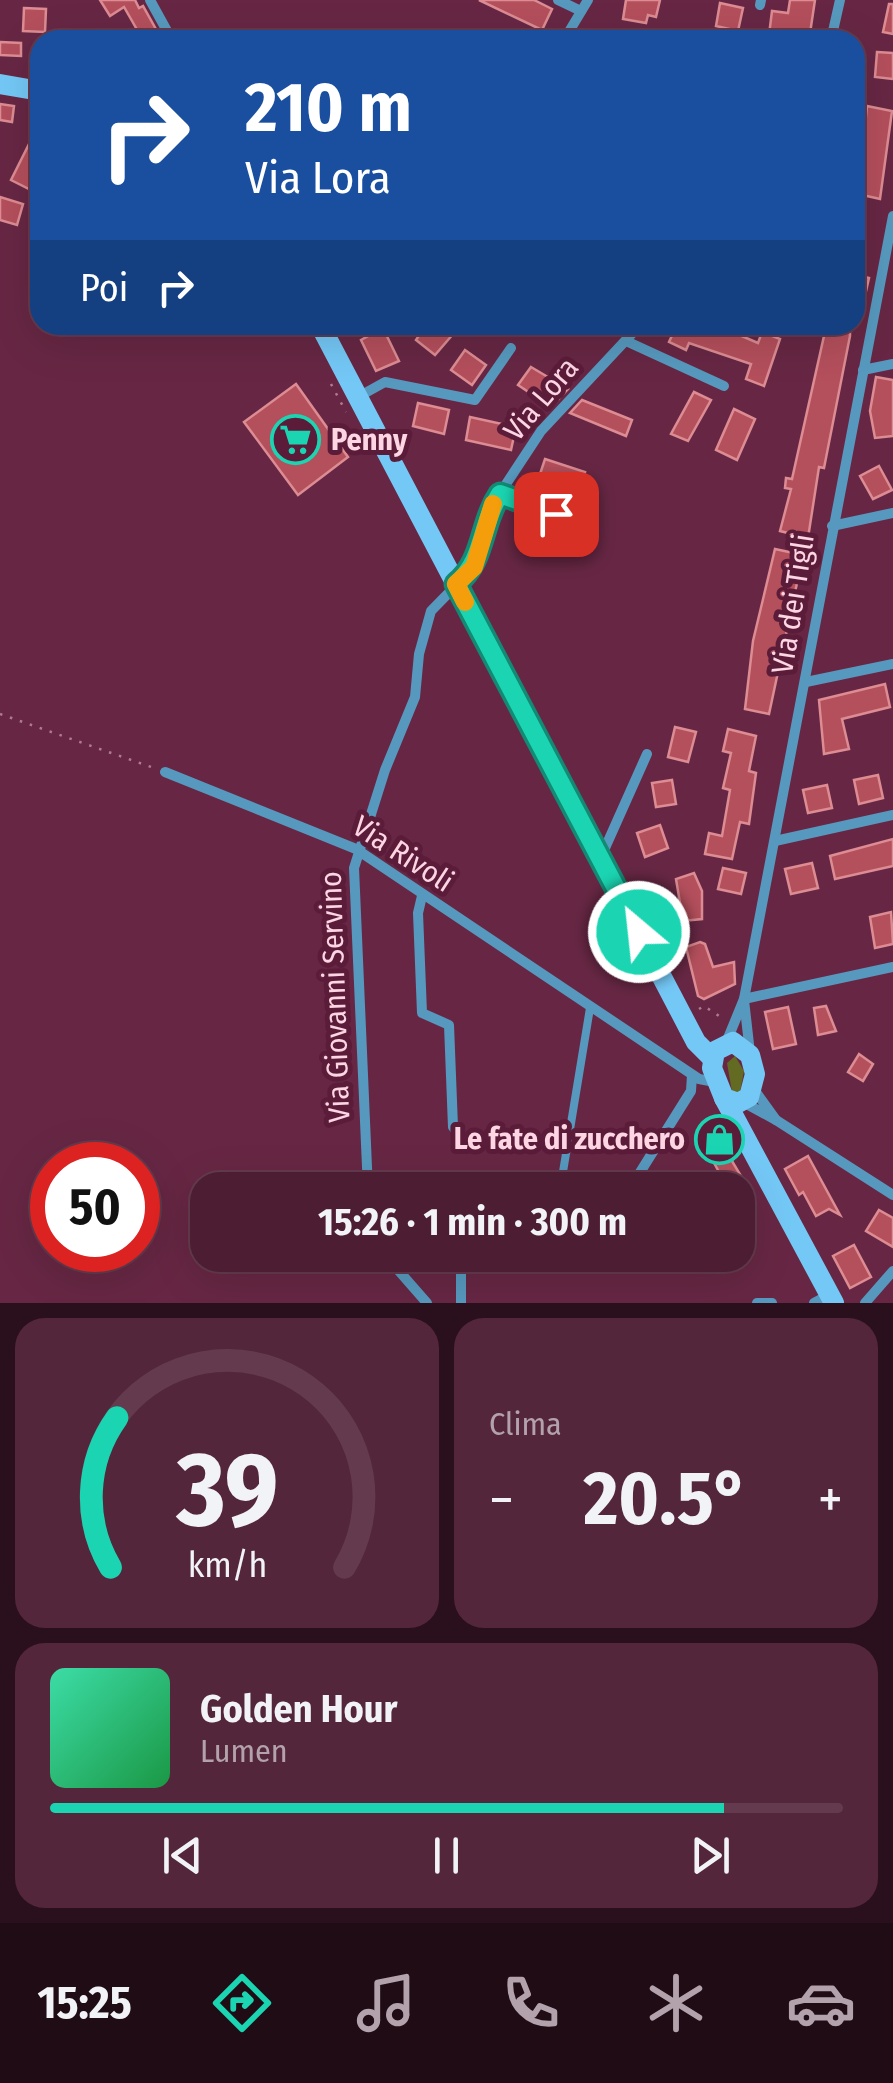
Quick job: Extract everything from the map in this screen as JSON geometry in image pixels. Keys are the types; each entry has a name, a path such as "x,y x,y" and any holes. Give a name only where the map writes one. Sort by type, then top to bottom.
{"main road":[{"path":"0,84 30,88"},
{"path":"325,335 689,1024 719,1050 759,1160 826,1300"},
{"path":"719,1050 739,1044 750,1055 734,1092"}],"street":[{"path":"150,0 166,30"},
{"path":"558,0 582,11"},
{"path":"569,30 588,0"},
{"path":"833,30 840,0"},
{"name":"Via dei Tigli","path":"719,1050 744,999 893,216"},
{"name":"Via Lora","path":"456,584 474,567 491,507 541,431 631,335"},
{"path":"626,340 724,386"},
{"path":"358,397 385,382 475,400 511,348"},
{"path":"863,370 893,364"},
{"path":"500,494 585,524"},
{"path":"832,526 893,512"},
{"name":"Via Giovanni Servino","path":"367,1172 356,849 416,697 419,654 431,611 456,584"},
{"path":"806,682 893,664"},
{"path":"600,858 648,754"},
{"name":"Via Rivoli","path":"165,772 356,849 692,1075 734,1092 893,1195"},
{"path":"775,842 893,816"},
{"path":"422,896 418,913 422,1012 449,1025 453,1126 461,1136"},
{"path":"744,999 893,967"},
{"name":"Via dei Tigli","path":"744,999 750,1055"},
{"path":"640,1172 691,1092 692,1075 719,1050"},
{"path":"734,1092 776,1120"},
{"path":"865,1303 893,1271"},
{"path":"400,1272 427,1303"},
{"path":"462,1272 462,1303"},
{"path":"757,1303 772,1303"}],"lane":[{"path":"563,1172 590,1008"}],"path":[{"path":"0,714 165,772"}],"green space":[{"path":"735,1056 744,1071 740,1092 732,1092 727,1063"}],"building":[{"path":"100,0 135,0 139,8 143,6 156,30 137,30 124,7 110,16"},
{"path":"479,0 534,0 552,9 542,30"},
{"path":"626,0 660,0 656,17 648,15 646,23 623,19"},
{"path":"790,0 815,0 810,30 770,30 772,11 788,13"},
{"path":"720,3 743,8 738,30 716,26"},
{"path":"889,4 893,4 893,34 883,32"},
{"path":"24,8 46,9 45,30 23,31"},
{"path":"0,42 21,43 21,56 0,55"},
{"path":"877,52 893,53 893,79 875,77"},
{"path":"0,104 14,106 12,122 0,120"},
{"path":"867,106 892,111 880,199 865,196"},
{"path":"30,142 30,190 11,180"},
{"path":"0,197 23,204 17,225 0,220"},
{"path":"370,335 386,335 399,361 376,371 361,340"},
{"path":"419,335 452,335 435,355 416,340"},
{"path":"672,335 739,335 758,343 761,335 780,339 764,386 746,379 751,364 689,343 686,350 669,342"},
{"path":"824,335 850,335 824,468 819,467 808,538 780,531 791,489 785,488 786,478 792,479"},
{"path":"465,350 486,365 472,385 451,370"},
{"path":"531,367 568,389 551,407 518,385"},
{"path":"876,377 893,380 893,436 875,438 870,411"},
{"path":"296,384 348,457 298,495 244,422"},
{"path":"694,392 711,400 688,441 671,434"},
{"path":"582,400 632,420 626,436 570,413"},
{"path":"418,403 449,410 444,434 413,426"},
{"path":"734,409 755,419 737,460 716,450"},
{"path":"470,417 516,427 511,450 466,440"},
{"path":"545,459 585,472 578,493 538,480"},
{"path":"879,466 892,490 873,499 860,476"},
{"path":"775,549 803,555 769,714 745,709 753,641"},
{"path":"885,684 890,707 842,719 849,749 824,754 819,700"},
{"path":"675,727 696,732 688,762 668,757"},
{"path":"728,729 756,736 749,771 756,773 749,824 740,822 732,859 705,854 709,833 722,836 730,790 723,788 731,753 723,751"},
{"path":"878,775 883,798 859,804 854,780"},
{"path":"672,780 676,804 656,807 652,783"},
{"path":"827,785 832,808 808,813 803,790"},
{"path":"660,825 668,848 645,857 637,833"},
{"path":"893,839 893,866 835,879 830,856"},
{"path":"812,863 818,888 791,894 785,869"},
{"path":"723,868 746,873 741,894 718,889"},
{"path":"694,873 702,891 702,919 683,921 676,879"},
{"path":"891,912 893,944 875,948 870,917"},
{"path":"705,944 713,967 734,962 735,984 704,999 698,996 686,947"},
{"path":"826,1006 836,1031 818,1035 814,1008"},
{"path":"788,1007 796,1044 773,1049 765,1012"},
{"path":"859,1054 873,1064 863,1081 848,1072"},
{"path":"717,1136 739,1172 719,1172 703,1142"},
{"path":"808,1156 840,1215 829,1209 816,1216 803,1192 799,1195 785,1169"},
{"path":"879,1210 893,1218 893,1247 866,1231"},
{"path":"854,1245 871,1277 850,1288 833,1256"}],"slow traffic":[{"path":"465,602 456,584 474,567 493,504"}],"place":[{"name":"Penny","path":"296,440"},
{"name":"Le fate di zucchero","path":"720,1139"}],"route":[{"path":"556,514 500,494 491,507 474,567 456,584 639,932"}]}
